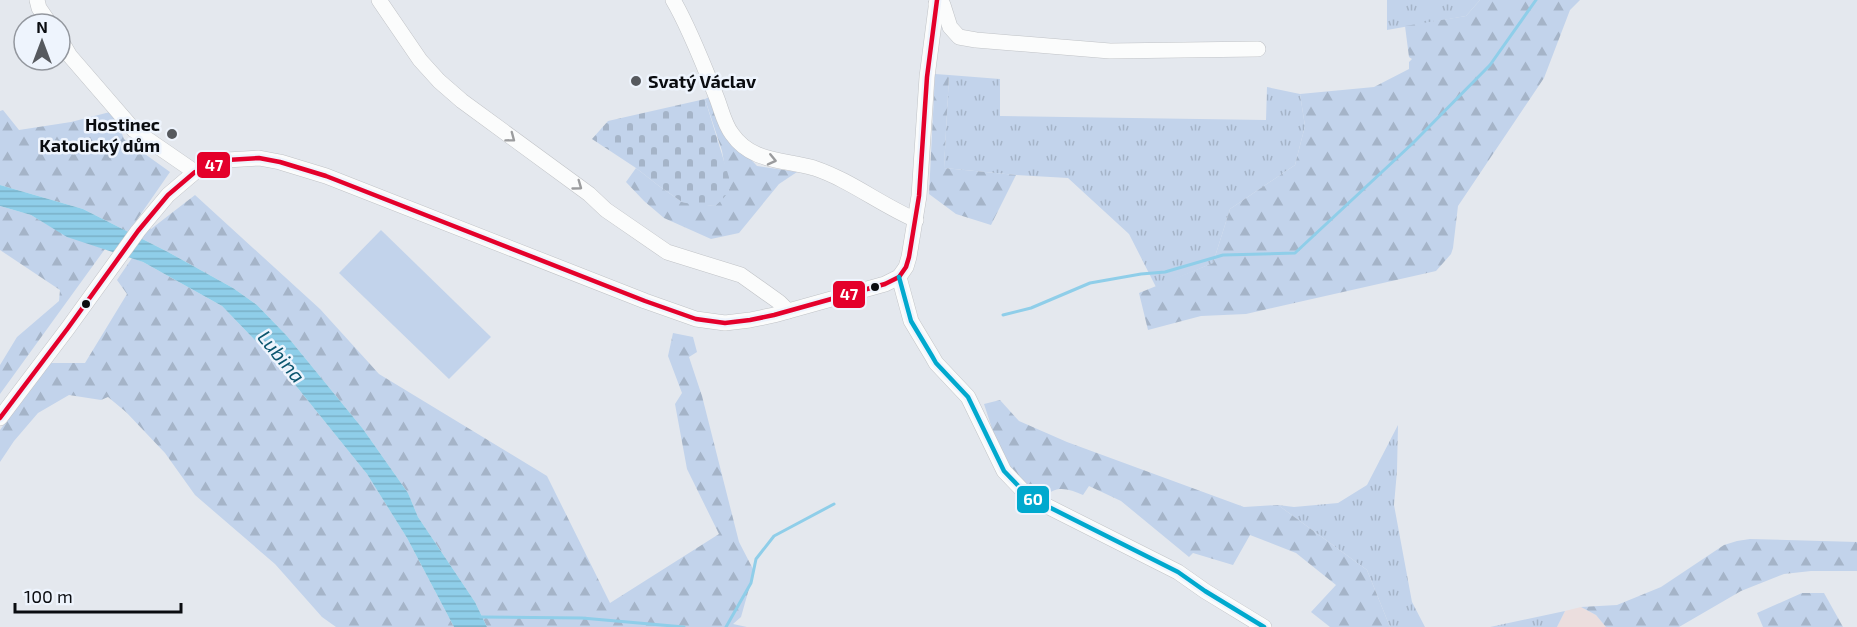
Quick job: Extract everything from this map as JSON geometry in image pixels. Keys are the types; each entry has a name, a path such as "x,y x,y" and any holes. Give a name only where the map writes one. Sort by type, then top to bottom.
{"street":[{"path":"379,0 420,60 439,81 492,124 589,194 606,210 667,252 741,275 788,311"},
{"path":"673,0 731,134 749,151 764,158 823,172 916,220"},
{"path":"0,418 138,231 168,195 195,172 216,163 239,158 259,158 280,162 326,176 696,319 711,322 750,320 874,287 899,277 906,267 919,196 927,77 936,2 943,5 950,27 959,37 976,40 1110,51 1258,49"},
{"path":"72,58 134,130 195,172"},
{"path":"899,277 911,321 934,360 968,397 1004,471 1029,498 1178,572 1264,627"}],"shaded area":[{"path":"1581,607 1596,615 1606,627 1557,627 1565,611"}],"green space":[{"path":"1387,0 1480,0 1466,16 1387,30"},
{"path":"1480,0 1580,0 1570,10 1544,78 1458,206 1451,254 1436,271 1246,314 1201,316 1148,330 1139,293 1213,263 1230,209 1295,165 1305,126 1300,94 1374,87 1409,69 1409,62 1412,59 1409,57 1405,26 1466,16"},
{"path":"935,74 949,75 944,168 1016,175 991,225 956,214 929,194"},
{"path":"949,75 1000,79 1000,116 1266,120 1267,87 1300,94 1305,126 1295,165 1230,209 1213,263 1156,287 1129,234 1068,178 944,168"},
{"path":"711,96 727,134 757,166 797,172 779,184 739,233 711,239 664,218 626,182 636,168 682,202 715,206 729,190 722,151 705,99"},
{"path":"705,99 731,184 727,194 715,206 704,205 704,207 682,202 592,139 608,121"},
{"path":"3,110 19,130 71,122 110,112 120,122 119,126 124,139 170,172 136,221 151,229 195,195 320,309 379,374 547,476 610,603 719,534 687,469 675,404 682,393 668,356 673,333 693,337 697,352 689,357 702,396 739,542 754,571 741,617 733,624 747,627 487,627 475,602 418,517 408,493 363,429 287,336 257,305 233,288 168,252 83,209 0,185 0,111"},
{"path":"0,206 31,215 67,236 105,249 0,394 0,365 17,337 59,301 60,290 0,250"},
{"path":"381,230 491,337 449,379 339,273"},
{"path":"132,258 222,306 280,366 367,474 407,538 454,627 336,627 322,617 275,564 195,495 165,453 126,412 108,397 101,400 69,395 38,413 14,441 0,462 0,430 50,363 85,363 127,294 117,280"},
{"path":"1000,400 1019,421 1067,442 1244,507 1278,505 1367,570 1390,627 1330,627 1311,612 1336,585 1296,553 1250,535 1233,565 1193,553 1189,557 1121,501 1089,486 1083,495 1062,489 1052,491 1044,499 1019,478 1004,458 984,404"},
{"path":"1398,425 1394,505 1412,602 1425,627 1390,627 1367,570 1278,505 1294,507 1338,503 1367,485"},
{"path":"1750,539 1857,542 1857,571 1811,571 1784,574 1741,591 1679,627 1606,627 1596,615 1581,607 1617,605 1661,587 1724,545"},
{"path":"1802,593 1824,593 1843,627 1763,627 1757,613"},
{"path":"1565,611 1557,627 1490,627"}],"water":[{"name":"Lubina","path":"0,185 83,209 168,252 233,288 257,305 287,336 363,429 408,493 418,517 475,602 487,627 454,627 407,538 367,474 280,366 222,306 143,262 67,237 31,215 0,206"}],"waterway":[{"path":"1003,315 1031,308 1090,283 1165,272 1223,255 1295,253 1413,143 1490,65 1536,0"},
{"path":"726,627 751,583 756,559 774,536 834,504"},
{"path":"480,617 582,618 684,627"}],"transit line":[{"name":"47","path":"0,418 138,231 168,195 195,172 227,160 259,158 326,176 696,319 725,323 750,320 885,284 899,277 909,257 919,196 927,77 937,0"},
{"name":"60","path":"899,277 911,321 936,363 968,397 1004,471 1029,497 1178,572 1264,627"}],"place":[{"name":"Svatý Václav","path":"636,81"},
{"name":"Hostinec Katolický dům","path":"172,134"}]}
